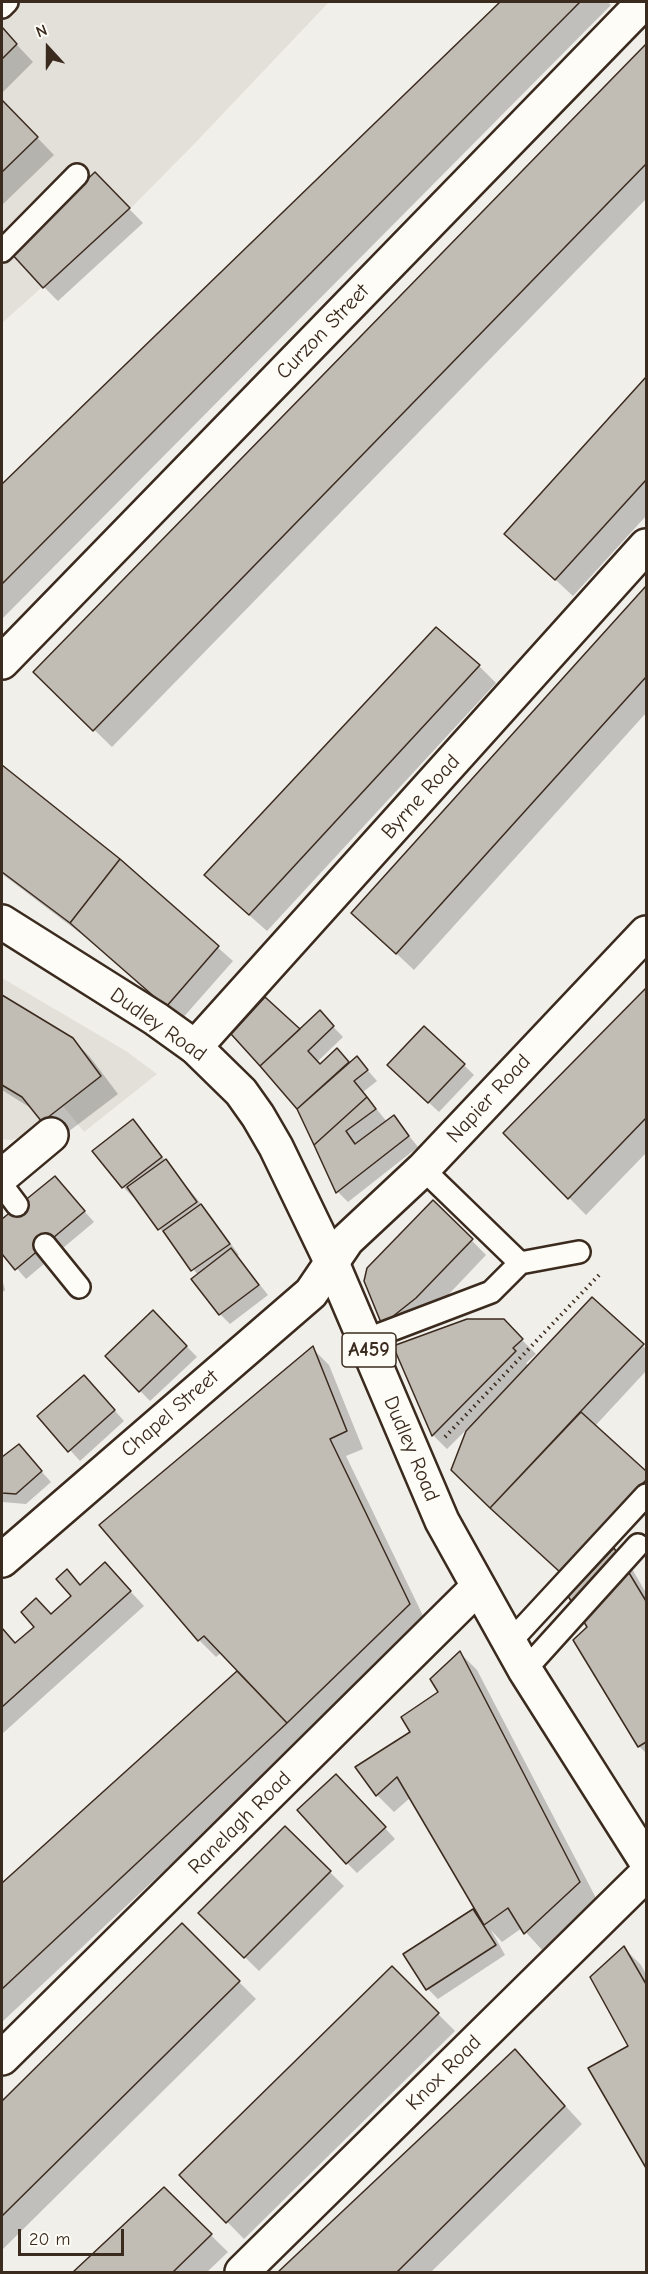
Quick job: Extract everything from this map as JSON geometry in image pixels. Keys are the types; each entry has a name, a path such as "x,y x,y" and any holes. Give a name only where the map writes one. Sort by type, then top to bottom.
{"street":[{"name":"Curzon Street","path":"2,662 644,2"},
{"name":"Byrne Road","path":"195,1047 646,546"},
{"name":"Dudley Road","path":"2,922 156,1019 195,1047 241,1092 258,1116 276,1147 332,1263 442,1521 517,1656 645,1858"},
{"name":"Napier Road","path":"332,1263 347,1240 423,1169 646,933"},
{"path":"3,1175 51,1135"},
{"name":"Chapel Street","path":"2,1560 310,1293 332,1263"},
{"name":"Ranelagh Road","path":"2,2058 478,1587"},
{"name":"Knox Road","path":"242,2272 645,1858"}],"lane":[{"path":"2,7 8,2"},
{"path":"2,251 77,175"},
{"path":"423,1169 520,1263"},
{"path":"3,1175 18,1205"},
{"path":"45,1245 79,1287"},
{"path":"365,1340 491,1292 520,1263 579,1252"},
{"path":"517,1656 646,1495"},
{"path":"517,1656 638,1545"}],"path":[{"path":"417,1466 600,1274"}],"shaded area":[{"path":"2,2 329,2 134,205 2,323"},
{"path":"2,978 126,1051 157,1074 84,1132 63,1106 24,1136 11,1140 2,1139"}],"building":[{"path":"500,2 580,2 2,584 2,484"},
{"path":"2,27 17,44 2,59"},
{"path":"646,44 646,164 93,731 33,672"},
{"path":"2,100 38,137 2,172"},
{"path":"95,172 130,208 43,288 10,252"},
{"path":"646,377 646,480 555,580 504,534"},
{"path":"646,586 646,677 396,954 351,913"},
{"path":"436,627 480,665 249,915 204,875"},
{"path":"2,765 120,859 70,923 2,872"},
{"path":"120,859 219,946 166,1007 70,923"},
{"path":"646,988 646,1118 568,1199 503,1133"},
{"path":"2,995 73,1038 101,1076 42,1122 22,1097 2,1085"},
{"path":"265,997 300,1029 260,1066 231,1034"},
{"path":"320,1010 334,1026 308,1051 320,1064 337,1048 349,1062 297,1109 260,1066"},
{"path":"424,1026 465,1064 428,1103 387,1065"},
{"path":"357,1056 368,1070 354,1081 367,1097 314,1145 297,1109"},
{"path":"367,1097 376,1109 346,1131 355,1144 394,1115 409,1136 336,1193 314,1145"},
{"path":"133,1119 162,1157 122,1188 92,1151"},
{"path":"166,1159 197,1202 158,1230 127,1187"},
{"path":"55,1176 85,1211 15,1270 2,1254 2,1219"},
{"path":"433,1200 473,1239 416,1298 382,1325 364,1281 367,1268"},
{"path":"201,1204 230,1244 191,1271 163,1231"},
{"path":"231,1248 259,1285 219,1315 191,1279"},
{"path":"592,1297 644,1344 490,1508 451,1470 466,1431"},
{"path":"153,1310 187,1346 139,1392 105,1356"},
{"path":"467,1319 504,1319 523,1339 513,1348 516,1351 432,1436 393,1346"},
{"path":"313,1346 347,1431 330,1439 410,1604 287,1723 204,1636 198,1641 99,1525"},
{"path":"84,1375 115,1410 68,1452 37,1416"},
{"path":"581,1412 646,1471 646,1480 561,1573 490,1508"},
{"path":"19,1444 42,1471 16,1494 2,1493 2,1457"},
{"path":"614,1548 646,1601 646,1742 638,1747 573,1640 587,1627 568,1596"},
{"path":"105,1562 131,1591 2,1707 2,1628 15,1643 34,1627 21,1612 36,1598 51,1614 71,1596 56,1579 67,1569 80,1585"},
{"path":"460,1651 580,1882 524,1934 508,1908 484,1925 397,1777 376,1796 355,1767 410,1732 401,1717 438,1692 430,1679"},
{"path":"237,1671 287,1723 2,1989 2,1883"},
{"path":"336,1774 386,1827 346,1864 297,1810"},
{"path":"285,1826 331,1871 244,1958 198,1913"},
{"path":"473,1909 496,1945 426,1990 403,1954"},
{"path":"182,1923 240,1981 2,2216 2,2101"},
{"path":"624,1946 646,1984 646,2168 588,2068 628,2046 590,1977"},
{"path":"392,1966 439,2013 226,2223 179,2175"},
{"path":"515,2049 565,2106 397,2272 278,2272"},
{"path":"164,2187 212,2234 173,2272 73,2272"}]}
